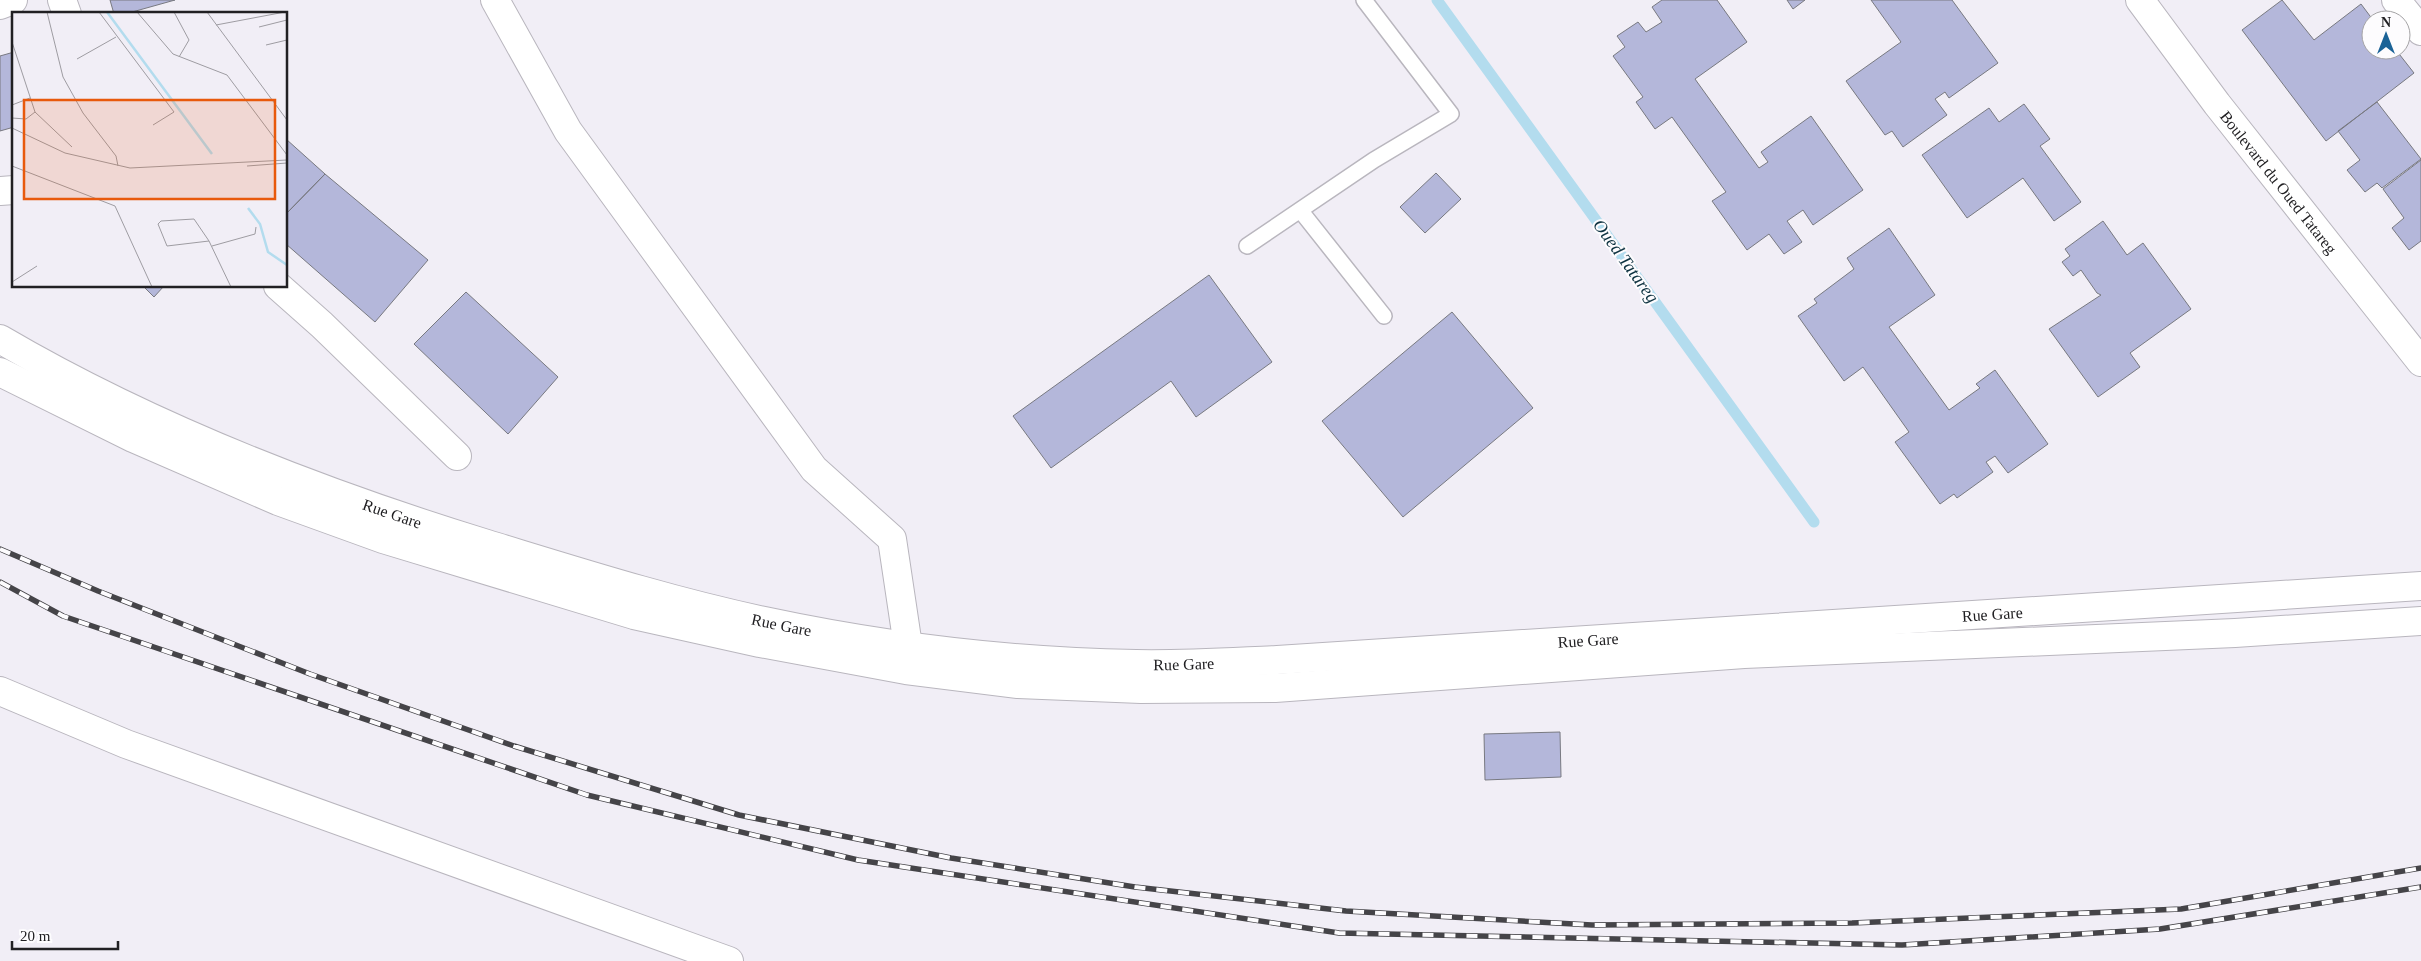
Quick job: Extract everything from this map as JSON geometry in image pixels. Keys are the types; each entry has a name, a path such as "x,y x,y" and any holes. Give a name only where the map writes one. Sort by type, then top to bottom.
{"main road":[{"path":"0,5 13,0"},
{"path":"62,0 66,12"},
{"path":"495,0 568,131 814,469 892,540 908,646"},
{"name":"Boulevard du Oued Tatareg","path":"2140,0 2217,104 2421,362"},
{"path":"2396,0 2421,32"},
{"path":"280,288 322,325 457,456"},
{"name":"Rue Gare","path":"0,339 146,415 291,477 390,514 644,592 765,622 908,646 1019,659 1138,664 1277,660 2421,586"},
{"name":"Rue Gare","path":"0,372 142,442 278,501 383,540 634,615 760,643 906,670 1018,684 1141,689 1275,688 1744,654 2235,633 2421,620"},
{"path":"0,691 126,744 729,961"}],"lane":[{"path":"1247,246 1374,160 1451,114 1364,0"},
{"path":"1300,210 1384,316"}],"building":[{"path":"110,0 175,0 132,12 113,12"},
{"path":"1662,0 1717,0 1747,42 1695,79 1759,168 1768,162 1761,152 1811,116 1863,190 1813,225 1803,210 1787,221 1802,242 1784,254 1769,234 1747,250 1712,201 1726,192 1672,117 1655,129 1636,102 1643,97 1613,56 1625,47 1617,36 1638,22 1646,32 1662,22 1652,7"},
{"path":"1787,0 1805,0 1793,9"},
{"path":"1871,0 1952,0 1998,63 1949,98 1945,92 1935,99 1947,115 1903,147 1892,131 1885,135 1846,81 1901,42"},
{"path":"2282,0 2314,40 2361,4 2366,10 2361,10 2361,60 2404,60 2414,73 2326,141 2242,30"},
{"path":"12,53 12,128 0,131 0,56"},
{"path":"2377,102 2421,159 2382,188 2377,183 2365,192 2347,170 2360,160 2338,131"},
{"path":"2024,104 2050,139 2040,146 2081,202 2054,221 2023,178 1967,218 1922,155 1989,108 1999,122"},
{"path":"288,141 325,174 288,212"},
{"path":"2421,160 2421,241 2409,250 2392,228 2404,218 2383,189"},
{"path":"1436,173 1461,199 1425,233 1400,207"},
{"path":"325,174 428,260 375,322 288,246 288,212"},
{"path":"2103,221 2127,255 2143,243 2191,309 2130,353 2140,367 2098,397 2049,329 2101,295 2097,293 2081,270 2073,276 2062,262 2070,256 2065,249"},
{"path":"1889,228 1935,295 1889,327 1949,410 1980,388 1976,384 1995,370 2048,444 2008,473 1995,456 1986,462 1993,472 1957,498 1954,494 1940,504 1895,442 1909,432 1863,367 1844,381 1798,316 1817,303 1814,299 1854,269 1847,258"},
{"path":"1209,275 1272,362 1196,417 1171,381 1051,468 1013,416"},
{"path":"145,288 162,288 154,297"},
{"path":"466,292 558,377 508,434 414,344"},
{"path":"1452,312 1533,408 1403,517 1322,421"},
{"path":"1560,732 1561,777 1485,780 1484,734"}],"waterway":[{"name":"Oued Tatareg","path":"1437,0 1814,522"}],"railway":[{"path":"0,549 98,591 310,674 514,746 739,815 951,858 1135,887 1346,911 1592,925 1852,923 2181,909 2421,868"},
{"path":"0,582 63,616 587,795 858,860 1339,933 1902,945 2160,929 2421,887"}]}
